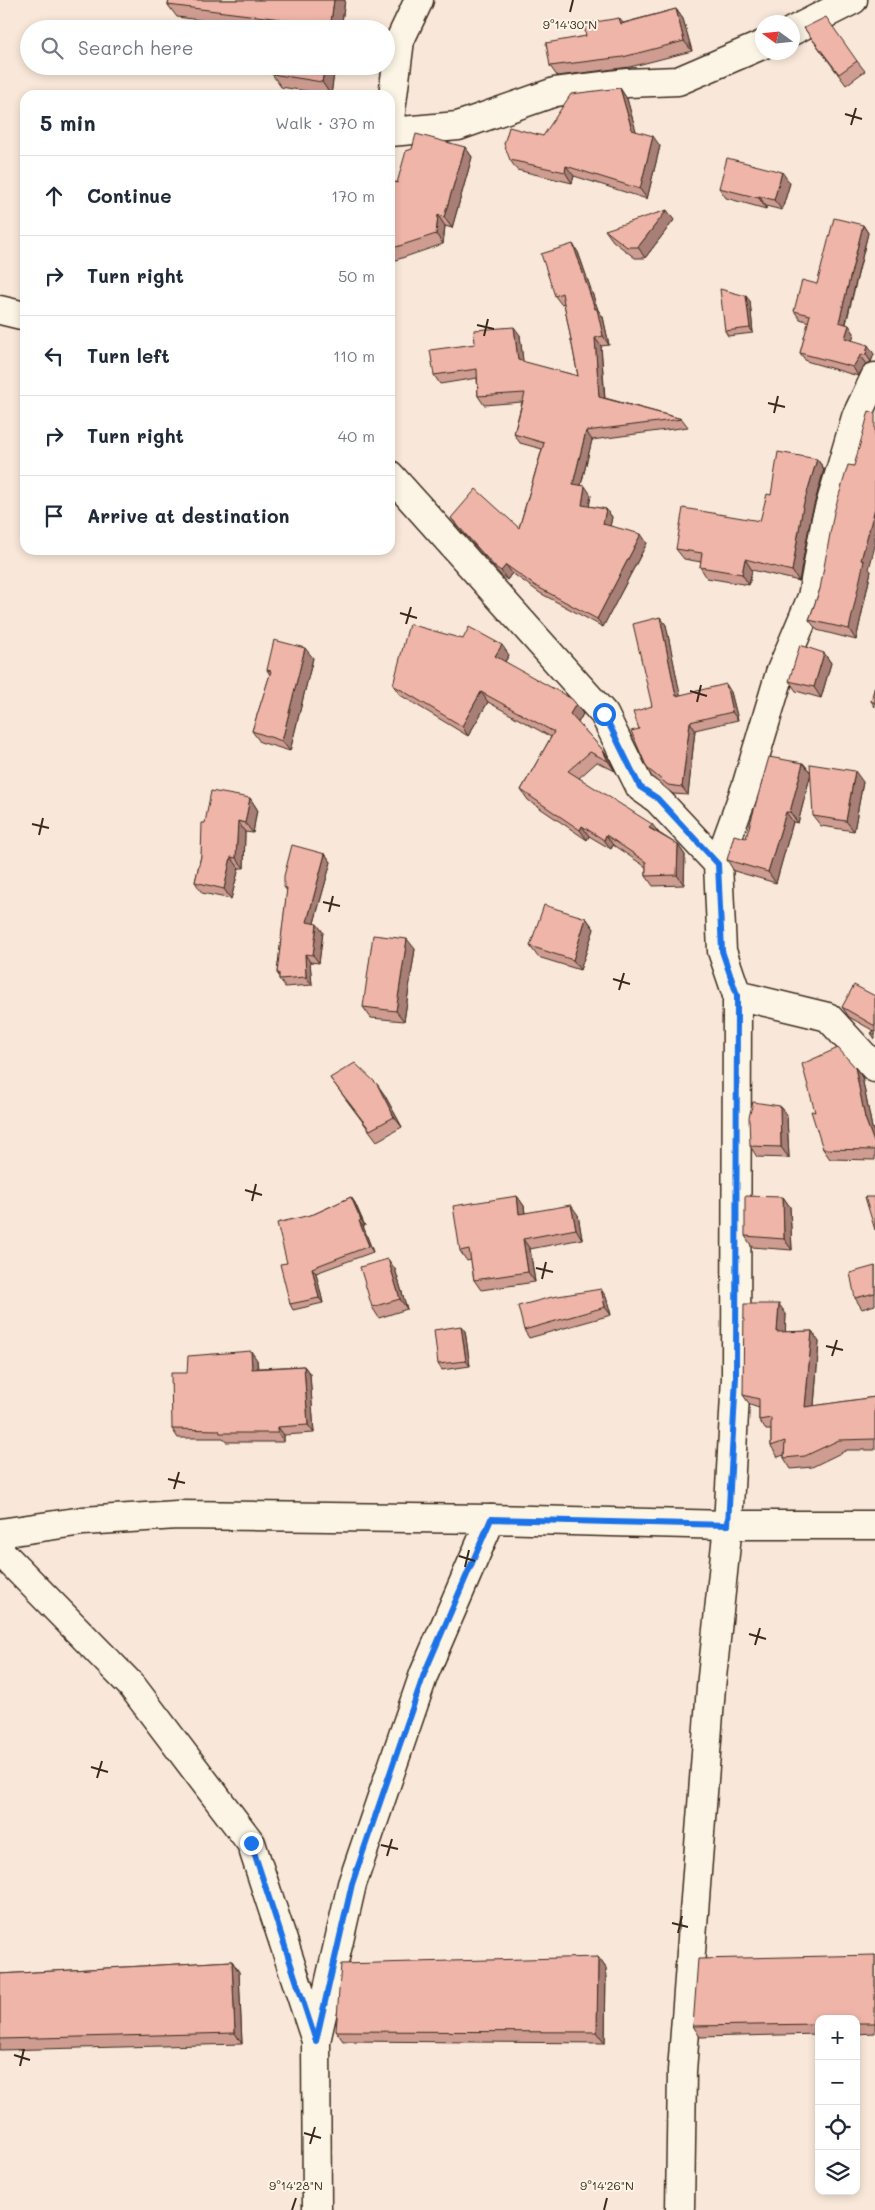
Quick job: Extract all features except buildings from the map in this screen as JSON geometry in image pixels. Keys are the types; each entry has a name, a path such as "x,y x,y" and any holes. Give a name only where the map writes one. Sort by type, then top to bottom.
{"street":[{"path":"394,90 400,40 419,0"},
{"path":"800,27 852,0"},
{"path":"395,132 458,126 555,92 627,82 678,81 755,48"},
{"path":"0,310 20,315"},
{"path":"680,2210 682,2070 711,1686 728,1525 736,1377 737,995 722,951 718,864 746,787 780,673 812,597 826,519 856,417 875,377"},
{"path":"395,481 604,714 640,787 657,798 718,864"},
{"path":"737,995 828,1017 875,1068"},
{"path":"0,1533 83,1521 177,1515 491,1519 728,1525 875,1525"},
{"path":"317,2210 316,2041 352,1884 424,1674 491,1519"},
{"path":"0,1551 132,1686 251,1843 316,2041"}],"route":[{"path":"251,1843 316,2041 352,1884 424,1674 491,1519 728,1525 736,1377 737,995 722,951 718,864 657,798 640,787 604,714"}]}
